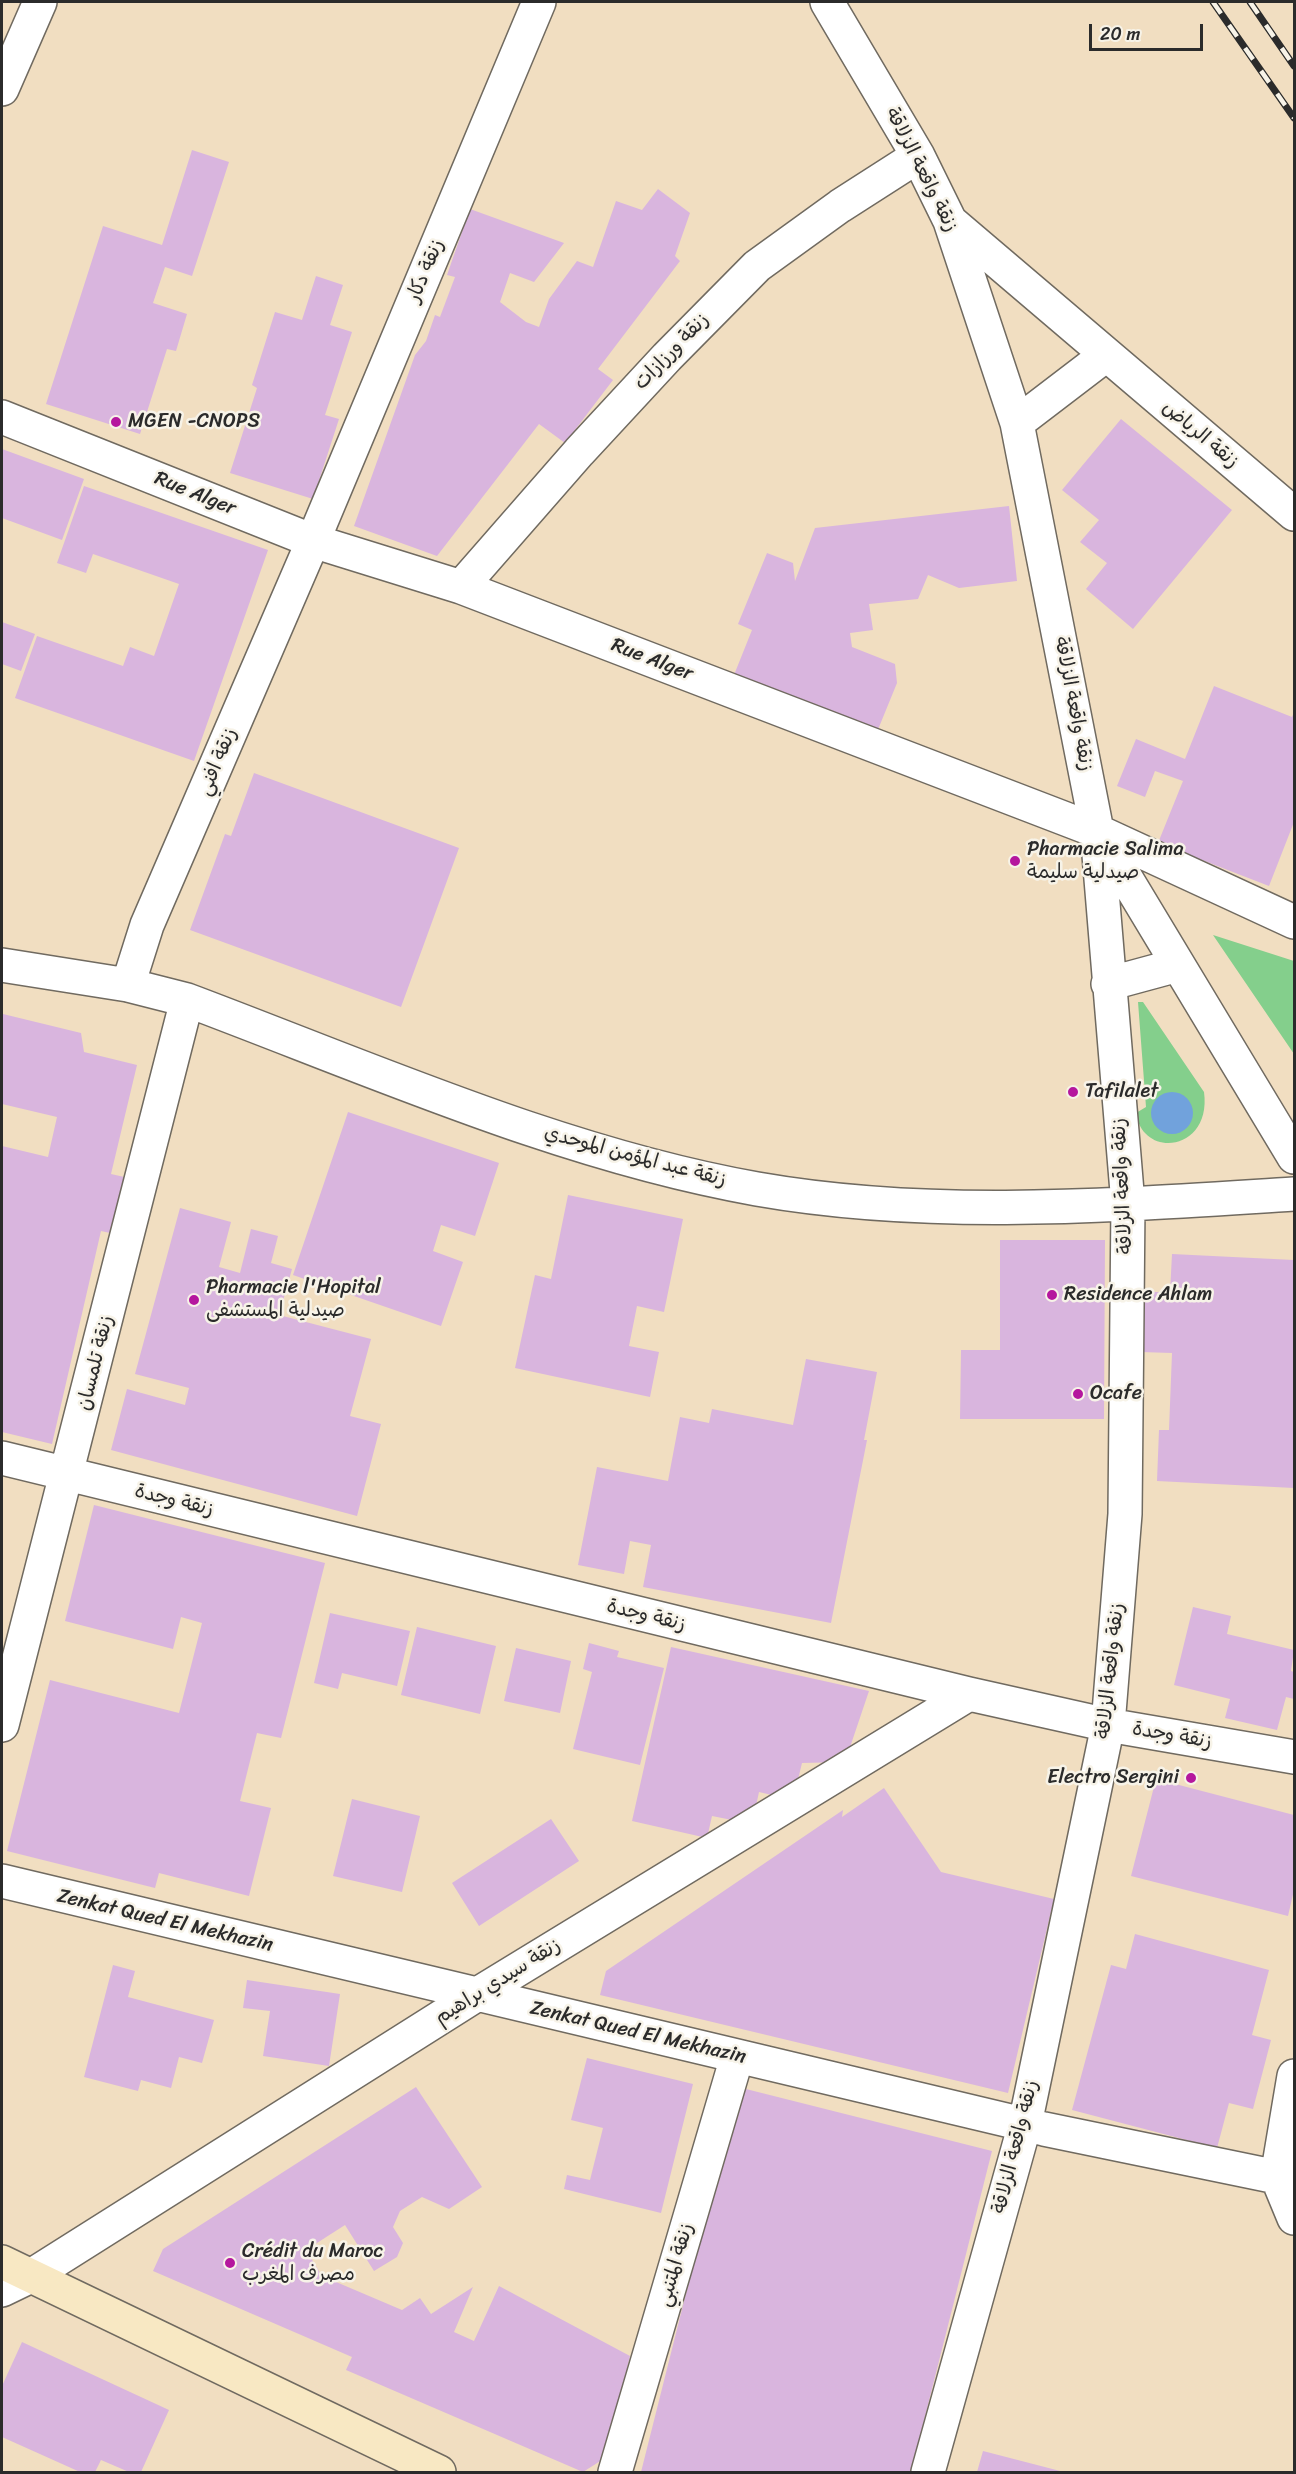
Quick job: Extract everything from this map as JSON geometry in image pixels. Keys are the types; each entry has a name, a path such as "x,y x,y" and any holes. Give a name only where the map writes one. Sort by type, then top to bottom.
{"street":[{"path":"2,89 40,2"},
{"name":"زنقة دكار","path":"313,541 539,2"},
{"name":"زنقة واقعة الزلاقة","path":"826,2 918,156 950,221 1017,423 1097,831 1128,1204 1125,1514 1108,1725 1025,2124 928,2472"},
{"name":"زنقة ورزازات","path":"461,587 579,452 667,357 757,266 840,206 918,156"},
{"name":"زنقة الرياض","path":"950,221 1294,514"},
{"path":"1017,423 1106,355"},
{"name":"Rue Alger","path":"2,417 313,541 461,587 1097,831 1294,922"},
{"name":"زنقة افني","path":"128,985 147,925 313,541"},
{"path":"1097,831 1294,1156"},
{"name":"زنقة عبد المؤمن الموحدي","path":"2,965 128,985 187,1000 533,1129 670,1170 758,1189 846,1200 940,1207 1128,1204 1294,1194"},
{"path":"1108,984 1178,965"},
{"name":"زنقة تلمسان","path":"2,1725 187,1000"},
{"name":"زنقة وجدة","path":"2,1458 969,1694 1108,1725 1294,1757"},
{"name":"زنقة سيدي براهيم","path":"2,2290 32,2276 476,1995 969,1694"},
{"name":"Zenkat Qued El Mekhazin","path":"2,1881 1025,2124 1277,2176"},
{"name":"زنقة المتنبي","path":"615,2472 738,2057"},
{"path":"1294,2076 1277,2176 1294,2218"},
{"path":"2,2262 439,2472"}],"green space":[{"path":"1213,935 1294,961 1294,1054"},
{"path":"1138,1002 1143,1002 1204,1092 1204,1112 1198,1127 1188,1137 1176,1142 1163,1143 1151,1138 1141,1128 1136,1113 1146,1107"}],"water":[{"path":"1172,1092 1180,1093 1187,1098 1192,1105 1192,1121 1187,1128 1180,1133 1172,1134 1164,1133 1157,1128 1152,1121 1151,1113 1152,1105 1157,1098 1164,1093"}],"building":[{"path":"192,150 229,162 192,276 165,267 153,303 187,314 176,351 167,349 140,434 46,404 103,226 162,245"},
{"path":"658,189 690,213 675,256 680,261 598,369 613,380 565,443 539,424 437,556 354,526 415,355 426,341 435,315 440,317 455,277 447,275 470,209 564,243 534,282 510,273 500,302 526,322 539,327 549,299 577,261 593,267 616,201 642,210"},
{"path":"316,276 343,285 330,325 352,332 325,415 339,419 313,499 230,473 257,388 252,385 275,312 302,320"},
{"path":"1121,419 1232,510 1133,629 1086,589 1107,563 1080,542 1099,520 1062,490"},
{"path":"2,449 84,479 62,540 2,518"},
{"path":"84,486 268,550 194,761 15,698 37,636 123,666 130,647 154,656 179,584 93,554 86,573 57,563"},
{"path":"1009,506 1017,581 959,588 928,575 918,599 869,604 873,630 850,633 852,647 895,664 897,683 877,732 734,675 752,630 738,624 767,553 793,563 795,581 815,528"},
{"path":"2,622 35,634 21,671 2,664"},
{"path":"1214,686 1292,717 1294,712 1294,822 1269,886 1158,843 1183,781 1155,771 1145,797 1117,786 1136,739 1185,759"},
{"path":"254,773 459,848 401,1007 190,930 225,834 231,836"},
{"path":"3,1014 81,1033 84,1052 137,1065 111,1174 133,1179 119,1235 101,1231 52,1444 2,1432 2,1146 48,1157 57,1117 2,1104"},
{"path":"348,1112 499,1163 475,1236 441,1225 433,1251 463,1262 441,1326 293,1275"},
{"path":"568,1195 683,1219 664,1312 637,1306 629,1346 659,1352 650,1397 515,1368 535,1275 551,1279"},
{"path":"180,1208 231,1222 219,1267 240,1273 251,1229 278,1236 271,1263 292,1269 279,1315 371,1339 350,1416 381,1424 357,1516 111,1450 127,1389 185,1405 189,1388 135,1374"},
{"name":"Residence Ahlam","path":"1000,1240 1105,1240 1104,1419 960,1419 961,1350 1000,1350"},
{"path":"1172,1254 1294,1260 1294,1488 1157,1481 1159,1430 1169,1430 1172,1353 1140,1352 1143,1291 1170,1293"},
{"path":"806,1359 877,1372 864,1440 867,1440 831,1623 643,1587 651,1545 630,1541 624,1574 578,1565 597,1467 668,1481 680,1417 709,1423 712,1409 793,1425"},
{"path":"94,1505 325,1563 281,1738 257,1733 240,1801 271,1808 249,1896 159,1873 155,1888 7,1851 50,1680 179,1713 202,1623 181,1617 173,1649 65,1621"},
{"path":"1193,1607 1231,1616 1227,1634 1294,1650 1291,1671 1294,1672 1294,1699 1286,1697 1277,1730 1225,1718 1230,1699 1174,1685"},
{"path":"330,1613 410,1631 397,1686 342,1673 338,1689 314,1683"},
{"path":"417,1627 496,1646 480,1714 401,1695"},
{"path":"589,1643 619,1651 617,1657 664,1668 640,1765 573,1749 592,1672 583,1669"},
{"path":"671,1647 869,1691 845,1762 802,1763 793,1800 759,1792 752,1824 712,1816 707,1838 632,1821"},
{"path":"516,1648 571,1661 560,1713 504,1701"},
{"path":"1156,1779 1294,1815 1294,1890 1288,1916 1131,1876"},
{"path":"884,1788 941,1872 1054,1899 1008,2093 600,1995 606,1971 843,1810 842,1817"},
{"path":"352,1799 420,1816 402,1892 333,1876"},
{"path":"551,1819 579,1861 479,1926 452,1883"},
{"path":"1135,1934 1269,1970 1252,2035 1271,2040 1253,2109 1229,2103 1217,2148 1072,2110 1111,1965 1126,1969"},
{"path":"113,1965 135,1971 128,1997 214,2020 202,2063 179,2057 171,2088 141,2080 138,2091 84,2077"},
{"path":"247,1980 340,1994 329,2066 263,2056 270,2011 243,2008"},
{"path":"587,2058 693,2084 661,2213 564,2189 567,2175 590,2180 603,2128 571,2120"},
{"path":"416,2087 482,2187 449,2209 422,2197 400,2211 393,2227 403,2243 397,2257 374,2271 345,2225 306,2250 322,2276 402,2310 420,2298 431,2314 473,2287 454,2332 474,2341 499,2286 630,2356 605,2458 583,2472 346,2370 352,2357 153,2271 163,2249"},
{"path":"738,2087 992,2151 911,2472 641,2472"},
{"path":"22,2342 169,2410 141,2472 129,2472 101,2460 95,2472 80,2472 2,2437 2,2386"},
{"path":"983,2451 1064,2472 977,2472"}],"railway":[{"path":"1213,2 1294,118"},
{"path":"1250,2 1294,66"}],"place":[{"name":"MGEN -CNOPS","path":"116,422"},
{"name":"Pharmacie Salima صيدلية سليمة","path":"1015,861"},
{"name":"Tafilalet","path":"1073,1092"},
{"name":"Residence Ahlam","path":"1052,1295"},
{"name":"Pharmacie l'Hopital صيدلية المستشفى","path":"194,1300"},
{"name":"Ocafe","path":"1078,1394"},
{"name":"Electro Sergini","path":"1191,1778"},
{"name":"Crédit du Maroc مصرف المغرب","path":"230,2263"}]}
